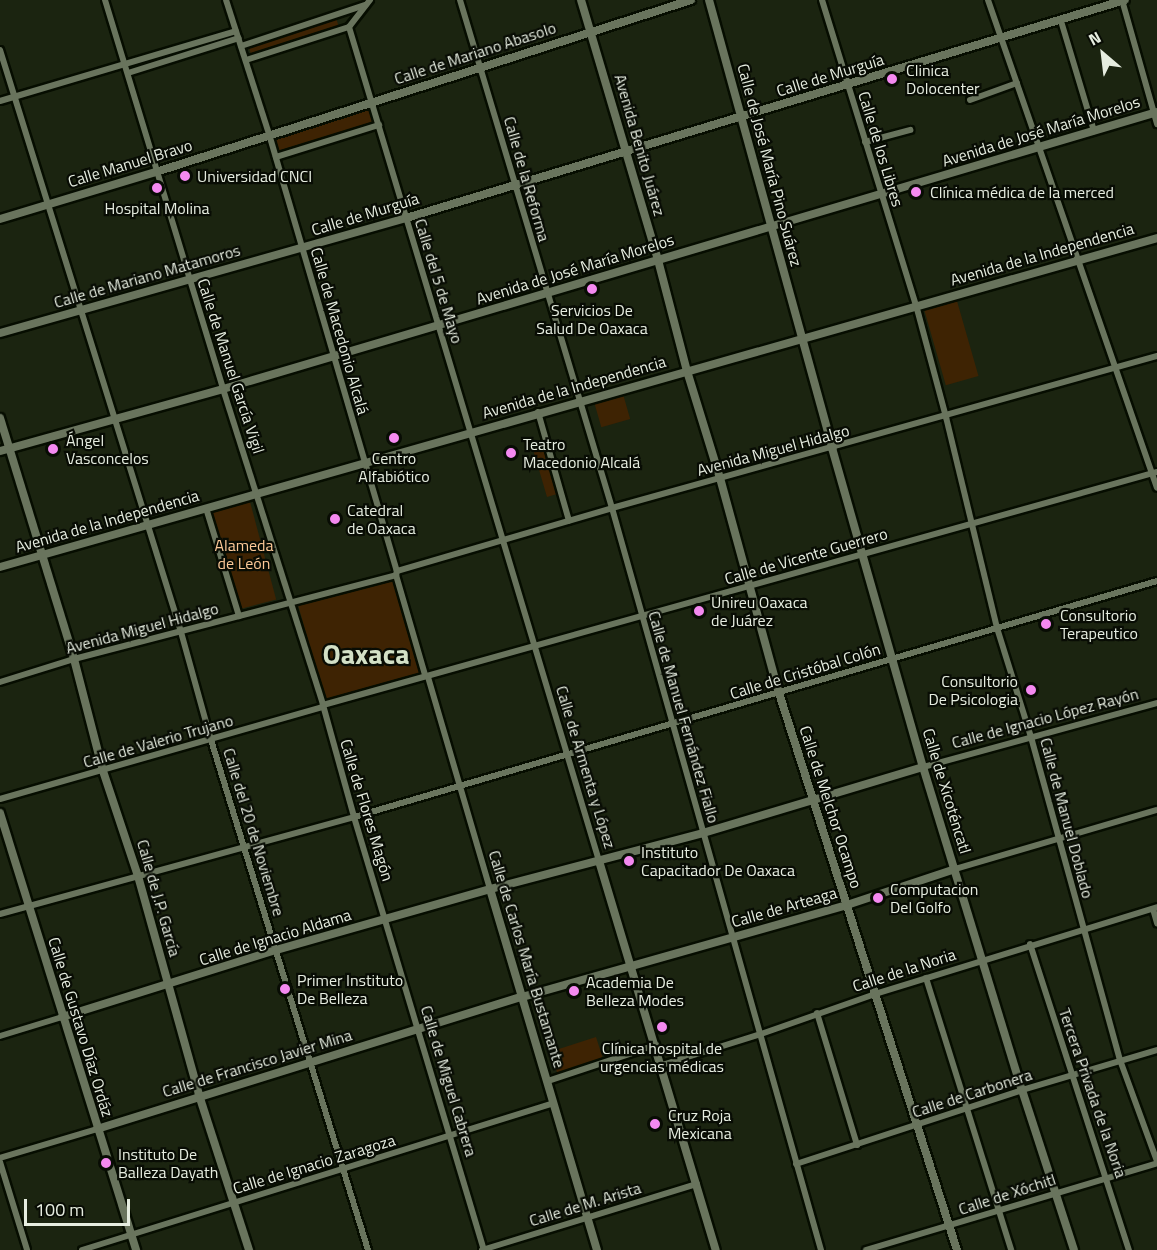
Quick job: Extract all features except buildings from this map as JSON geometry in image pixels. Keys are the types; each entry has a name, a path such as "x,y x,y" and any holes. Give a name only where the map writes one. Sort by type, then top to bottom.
{"street":[{"name":"Calle de Manuel García Vigil","path":"105,0 189,279 291,603"},
{"name":"Calle de Macedonio Alcalá","path":"226,0 276,157 396,573"},
{"name":"Calle de la Reforma","path":"460,0 547,294 581,400"},
{"name":"Avenida Benito Juárez","path":"581,0 658,260 686,370"},
{"name":"Calle de Mariano Abasolo","path":"269,134 691,0"},
{"name":"Calle de José María Pino Suárez","path":"709,0 801,338"},
{"name":"Calle de los Libres","path":"822,0 916,305"},
{"path":"988,0 1003,38 1114,368 1154,473 1157,488"},
{"path":"1123,0 1157,124"},
{"name":"Calle de Murguía","path":"302,248 848,86 1123,0"},
{"path":"246,60 349,27 368,3"},
{"path":"241,46 368,3"},
{"path":"1061,21 1095,131"},
{"name":"Calle del 5 de Mayo","path":"349,27 469,432"},
{"path":"0,101 201,42 237,34"},
{"path":"128,73 203,50 237,34"},
{"path":"201,42 203,50"},
{"name":"Calle del 20 de Noviembre","path":"0,50 181,632 244,847 368,1250"},
{"path":"170,51 172,60"},
{"path":"970,100 1017,83"},
{"name":"Avenida de José María Morelos","path":"5,450 223,389 1155,113"},
{"path":"276,157 379,125"},
{"path":"865,142 910,130"},
{"name":"Calle Manuel Bravo","path":"0,219 156,172 269,134"},
{"name":"Avenida de la Independencia","path":"0,567 538,412 1157,238"},
{"name":"Calle de Mariano Matamoros","path":"0,333 302,248"},
{"name":"Calle de Manuel Doblado","path":"916,305 946,417 997,628 1031,737 1120,1060 1157,1162"},
{"name":"Calle de Xicoténcatl","path":"801,338 923,767 1053,1192 1074,1250"},
{"name":"Avenida Miguel Hidalgo","path":"0,682 74,659 291,603 612,508 946,417 1157,356"},
{"name":"Calle de Melchor Ocampo","path":"686,370 720,478 811,800 847,905 915,1126 957,1250"},
{"name":"Calle de Manuel Fernández Fiallo","path":"581,400 821,1250"},
{"path":"538,412 569,521"},
{"name":"Calle de J.P. García","path":"0,418 5,450 74,659 103,771 138,876 199,1095 249,1250"},
{"name":"Calle de Armenta y López","path":"469,432 632,965 716,1250"},
{"name":"Calle de Vicente Guerrero","path":"427,676 534,648 1154,473"},
{"path":"206,508 239,616"},
{"name":"Calle de Carlos María Bustamante","path":"396,573 597,1250"},
{"name":"Calle de Cristóbal Colón","path":"0,914 354,817 1157,581"},
{"name":"Calle de Flores Magón","path":"291,603 386,920"},
{"name":"Calle de Valerio Trujano","path":"0,799 212,740 427,676"},
{"name":"Calle de Ignacio López Rayón","path":"490,889 703,833 923,767 1157,703"},
{"name":"Calle de Arteaga","path":"522,997 847,905 955,869 1157,810"},
{"name":"Calle de Gustavo Díaz Ordáz","path":"0,813 136,1250"},
{"name":"Calle de Ignacio Aldama","path":"0,1036 276,950 490,889"},
{"path":"1155,908 1157,923"},
{"name":"Calle de la Noria","path":"662,1065 761,1034 874,993 1155,908"},
{"name":"Calle de Miguel Cabrera","path":"386,920 483,1250"},
{"name":"Tercera Privada de la Noria","path":"1030,944 1129,1250"},
{"path":"926,978 1011,1250"},
{"name":"Calle de Francisco Javier Mina","path":"0,1158 522,997"},
{"path":"817,1013 857,1145"},
{"path":"548,1081 656,1045"},
{"name":"Calle de Carbonera","path":"796,1164 1022,1090 1157,1050"},
{"name":"Calle de Ignacio Zaragoza","path":"82,1250 342,1167 451,1137 554,1103"},
{"path":"0,1162 27,1250"},
{"name":"Calle de Xóchitl","path":"866,1250 949,1227 1053,1192 1157,1162"},
{"name":"Calle de M. Arista","path":"483,1250 697,1184"}],"green space":[{"path":"336,18 339,27 251,55 249,46"},
{"path":"369,105 374,123 277,151 272,133"},
{"path":"957,301 978,376 946,385 924,310"},
{"path":"623,394 630,419 601,427 594,402"},
{"path":"543,417 570,516 563,518 557,494 547,497 532,446 543,443 536,419"},
{"name":"Alameda de León","path":"249,498 276,599 237,610 209,509"},
{"path":"394,577 422,673 325,701 298,605"},
{"path":"596,1037 603,1058 557,1073 550,1052"}],"place":[{"name":"Clinica Dolocenter","path":"892,79"},
{"name":"Universidad CNCI","path":"185,176"},
{"name":"Hospital Molina","path":"157,188"},
{"name":"Clínica médica de la merced","path":"916,192"},
{"name":"Servicios De Salud De Oaxaca","path":"592,289"},
{"name":"Centro Alfabiótico","path":"394,438"},
{"name":"Ángel Vasconcelos","path":"53,449"},
{"name":"Teatro Macedonio Alcalá","path":"511,453"},
{"name":"Catedral de Oaxaca","path":"335,519"},
{"name":"Unireu Oaxaca de Juárez","path":"699,611"},
{"name":"Consultorio Terapeutico","path":"1046,624"},
{"name":"Consultorio De Psicologia","path":"1031,690"},
{"name":"Instituto Capacitador De Oaxaca","path":"629,861"},
{"name":"Computacion Del Golfo","path":"878,898"},
{"name":"Primer Instituto De Belleza","path":"285,989"},
{"name":"Academia De Belleza Modes","path":"574,991"},
{"name":"Clínica hospital de urgencias médicas","path":"662,1027"},
{"name":"Cruz Roja Mexicana","path":"655,1124"},
{"name":"Instituto De Balleza Dayath","path":"106,1163"}],"district":[{"name":"Oaxaca","path":"366,654"}]}
